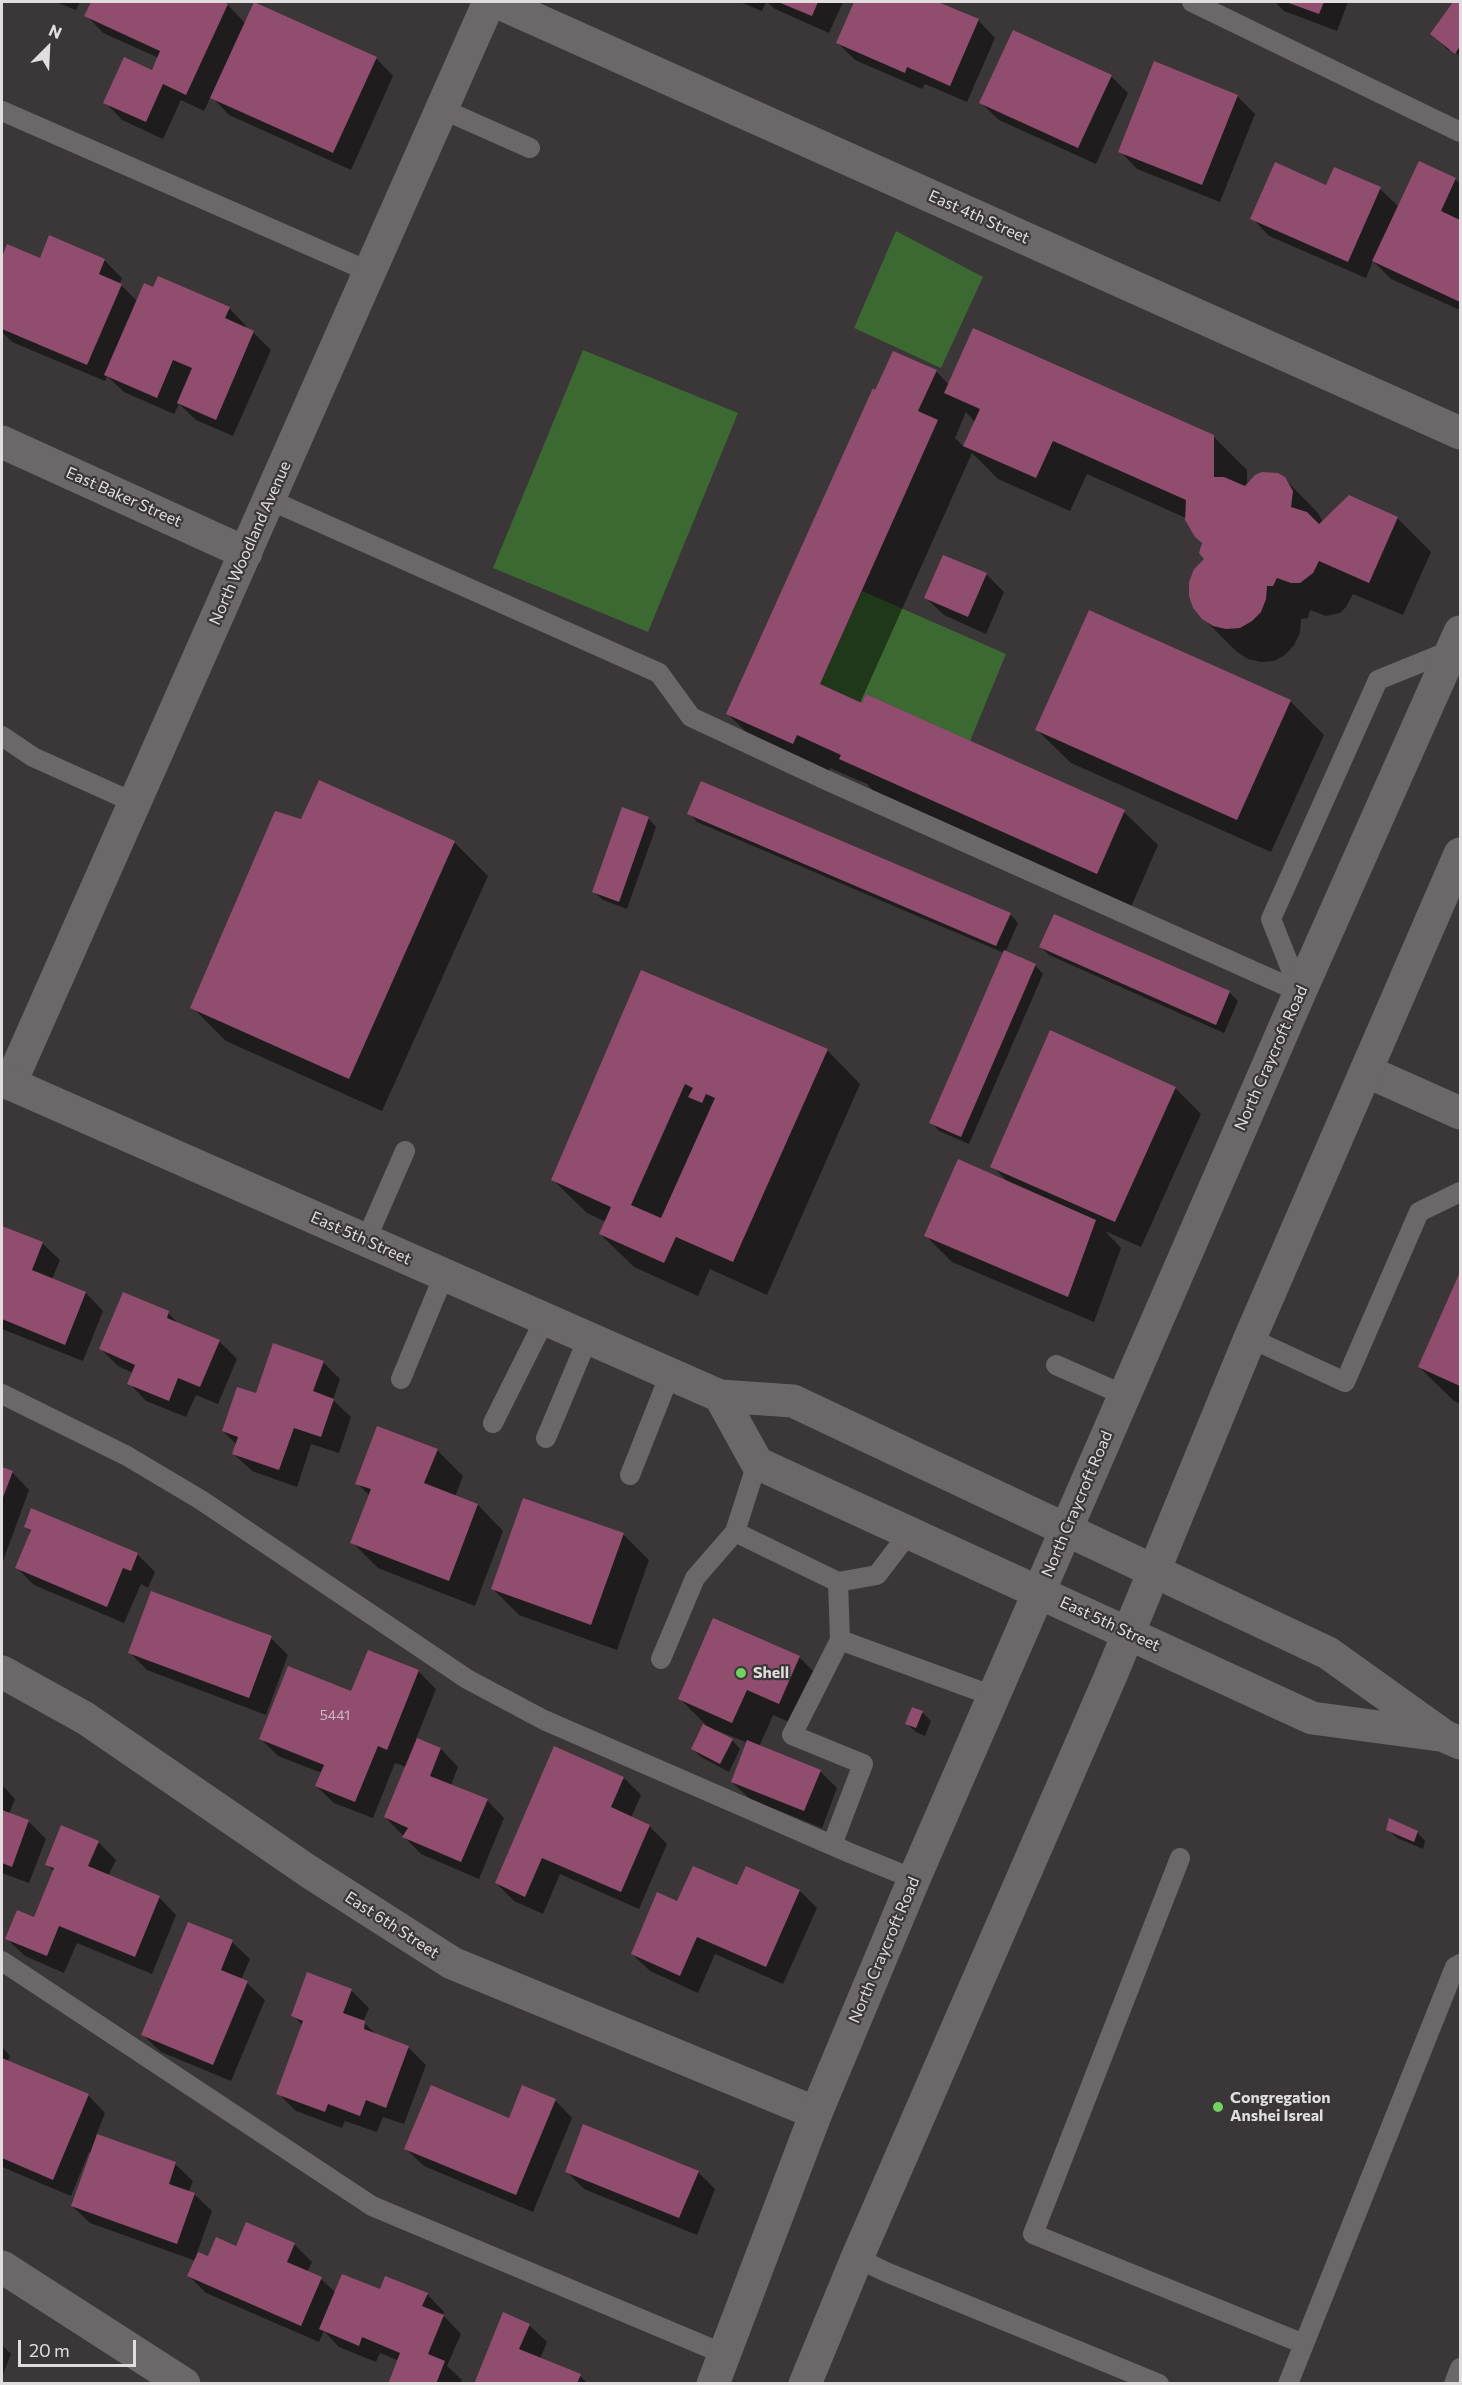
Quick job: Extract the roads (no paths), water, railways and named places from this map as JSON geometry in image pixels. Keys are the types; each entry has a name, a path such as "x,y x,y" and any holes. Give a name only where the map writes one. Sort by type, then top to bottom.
{"street":[{"name":"North Woodland Avenue","path":"6,1082 135,803 489,2"},
{"name":"East 4th Street","path":"496,2 1461,433"},
{"name":"East Baker Street","path":"2,442 246,553"},
{"name":"North Craycroft Road","path":"719,2369 816,2113 914,1879 1300,992 1456,641"},
{"path":"805,2384 857,2258 1154,1571 1250,1338 1461,854"},
{"path":"1366,1071 1461,1113"},
{"name":"East 5th Street","path":"6,1082 720,1396 794,1401 1328,1653 1452,1740"},
{"path":"720,1396 757,1463"},
{"name":"East 5th Street","path":"757,1463 1312,1718 1452,1740"},
{"name":"East 6th Street","path":"2,1672 85,1718 308,1871 452,1964 816,2113"},
{"path":"2,2267 184,2384"}],"lane":[{"path":"1192,2 1461,132"},
{"path":"442,109 530,148"},
{"path":"2,111 370,272"},
{"path":"270,500 659,673 691,717 826,780 1300,992"},
{"path":"1300,992 1271,919 1378,680 1456,641"},
{"path":"2,735 33,756 135,803"},
{"path":"366,1240 405,1151"},
{"path":"1250,1338 1346,1382 1419,1212 1461,1192"},
{"path":"401,1379 444,1275"},
{"path":"493,1423 545,1319"},
{"path":"546,1438 588,1338"},
{"path":"1056,1365 1124,1395"},
{"path":"630,1475 670,1374"},
{"path":"2,1394 127,1456 201,1500 418,1647 486,1689 544,1720 914,1879"},
{"path":"661,1659 694,1578 735,1532 757,1463"},
{"path":"735,1532 838,1582 878,1575 909,1533"},
{"path":"832,1845 863,1764 792,1734 840,1640 838,1582"},
{"path":"840,1640 993,1696"},
{"path":"1180,1858 1033,2234 1304,2344"},
{"path":"2,1961 372,2206 719,2369"},
{"path":"1288,2384 1455,1967 1461,1964"},
{"path":"857,2258 1159,2384"},
{"path":"1454,2384 1461,2368"}],"place":[{"name":"Shell","path":"741,1673"},
{"name":"Congregation Anshei Isreal","path":"1218,2107"}]}
